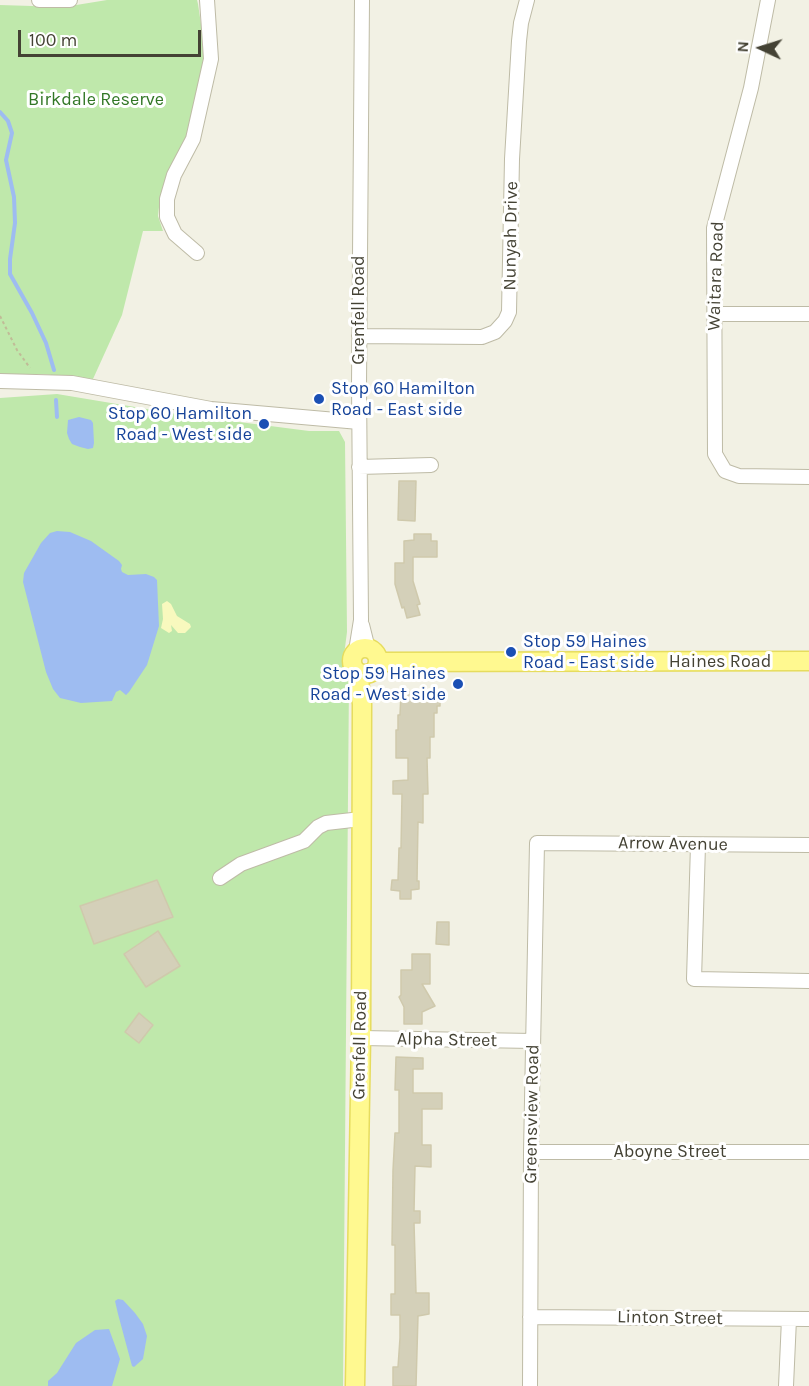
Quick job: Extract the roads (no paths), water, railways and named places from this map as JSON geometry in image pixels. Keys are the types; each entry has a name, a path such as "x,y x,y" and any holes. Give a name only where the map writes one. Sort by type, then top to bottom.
{"main road":[{"name":"Haines Road","path":"366,661 809,661"},
{"name":"Grenfell Road","path":"355,1386 361,1038 362,704 366,661"}],"street":[{"path":"39,0 70,0"},
{"path":"196,254 175,234 167,217 167,199 174,175 193,139 211,59 207,0"},
{"name":"Grenfell Road","path":"362,0 359,422 361,620 366,661"},
{"name":"Nunyah Drive","path":"359,336 482,337 495,332 505,321 509,312 519,41 527,0"},
{"name":"Waitara Road","path":"768,0 751,88 714,228 715,454 725,471 739,476 809,477"},
{"path":"714,314 809,314"},
{"path":"0,381 72,383 211,409 359,422"},
{"path":"360,467 431,465"},
{"path":"220,878 241,864 304,841 318,827 326,823 361,819"},
{"name":"Arrow Avenue","path":"537,843 809,845"},
{"name":"Greensview Road","path":"530,1386 531,1152 537,843"},
{"path":"698,845 694,979 809,981"},
{"name":"Alpha Street","path":"361,1038 533,1041"},
{"name":"Aboyne Street","path":"531,1152 809,1152"},
{"name":"Linton Street","path":"530,1317 809,1319"},
{"path":"786,1386 789,1319"}],"water":[{"path":"79,417 91,420 93,423 93,448 88,449 72,444 69,439 68,420"},
{"path":"70,532 91,541 119,561 122,565 122,572 128,575 146,574 157,580 159,626 147,665 129,692 126,695 120,690 116,692 112,701 81,703 60,698 53,689 46,672 23,582 24,573 41,543 50,533"},
{"path":"123,1300 135,1313 143,1324 147,1336 143,1359 134,1367 118,1314 115,1301"},
{"path":"109,1329 120,1359 112,1386 48,1386 48,1381 57,1373 76,1343 95,1330"}],"waterway":[{"path":"0,112 8,121 12,133 6,160 14,197 15,223 10,274 46,343 54,370"},
{"path":"56,400 57,417"}],"place":[{"name":"Stop 60 Hamilton Road - East side","path":"319,399"},
{"name":"Stop 60 Hamilton Road - West side","path":"264,424"},
{"name":"Stop 59 Haines Road - East side","path":"511,652"},
{"name":"Stop 59 Haines Road - West side","path":"458,684"}],"park label":[{"name":"Birkdale Reserve","path":"96,100"}]}
